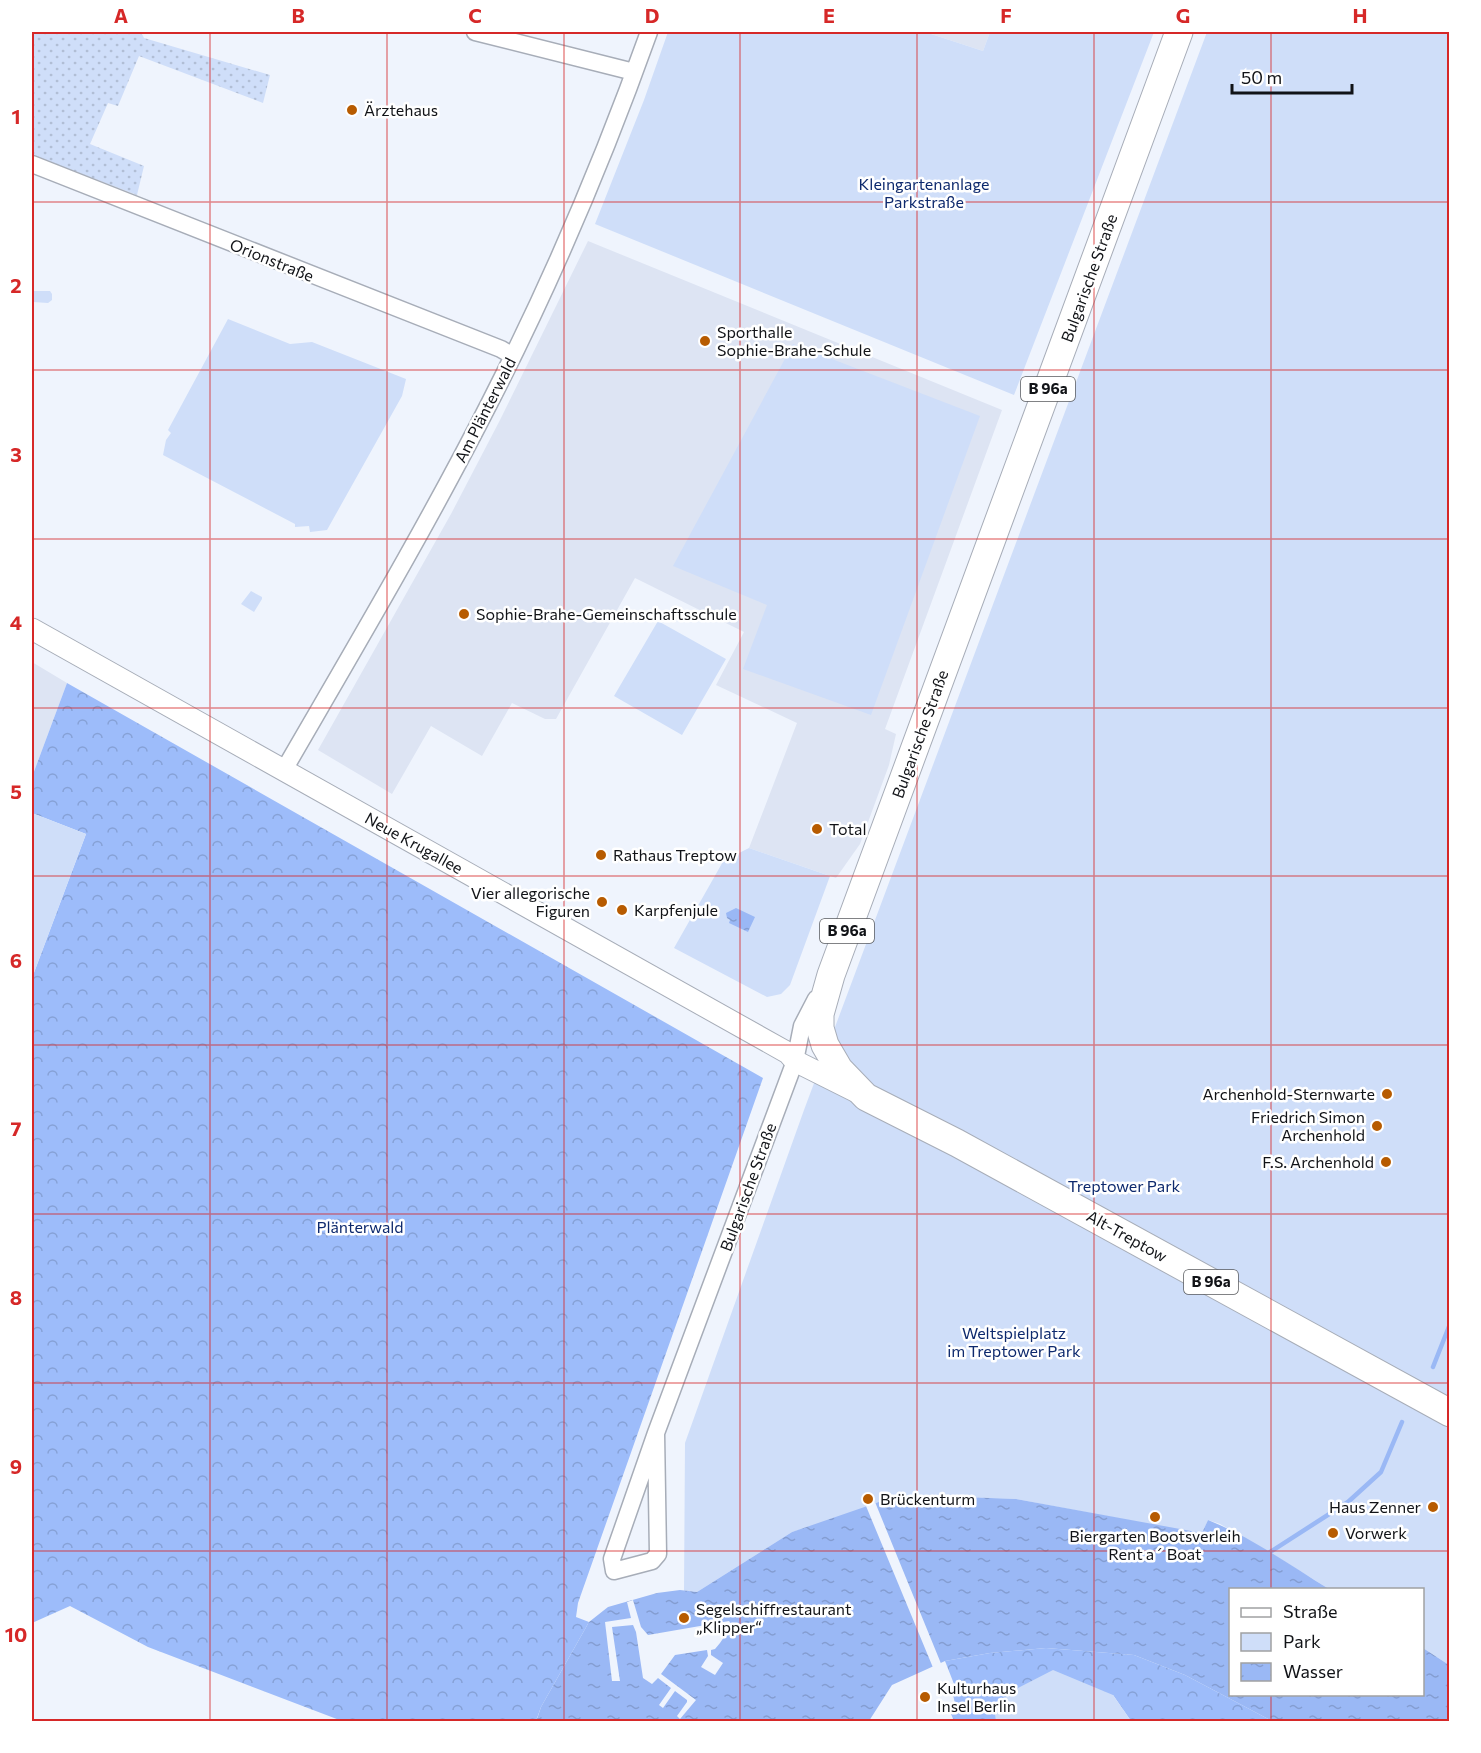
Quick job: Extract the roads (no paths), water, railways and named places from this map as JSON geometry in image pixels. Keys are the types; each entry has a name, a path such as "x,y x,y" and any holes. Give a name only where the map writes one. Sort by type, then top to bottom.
{"main road":[{"name":"Bulgarische Straße","path":"831,975 1179,32"},
{"name":"Alt-Treptow","path":"831,975 820,1014 820,1028 825,1046 839,1070 866,1097 957,1143 1449,1413"}],"street":[{"path":"475,32 634,72"},
{"name":"Am Plänterwald","path":"284,770 459,463 513,356 616,122 649,32"},
{"name":"Orionstraße","path":"32,164 501,349 513,356"},
{"name":"Neue Krugallee","path":"32,628 788,1053 795,1061"},
{"name":"Bulgarische Straße","path":"656,1434 658,1554 652,1561 614,1571 612,1559 656,1434 795,1061 802,1026 831,975"},
{"name":"Alt-Treptow","path":"795,1061 866,1097"}],"water":[{"path":"736,908 755,917 748,932 729,923 730,920 726,913"},
{"path":"938,1496 1016,1499 1202,1533 1208,1520 1270,1552 1327,1588 1229,1588 1229,1696 1424,1696 1424,1649 1449,1665 1449,1721 1272,1721 1185,1675 1134,1655 1046,1648 990,1653 945,1661 892,1685 869,1721 536,1722 541,1707 589,1622 608,1607 657,1593 680,1590 697,1592 792,1532 879,1502"}],"waterway":[{"path":"1433,1367 1450,1324"},
{"path":"1267,1554 1348,1502 1381,1472 1402,1422"}],"place":[{"name":"Ärztehaus","path":"352,110"},
{"name":"Sporthalle Sophie-Brahe-Schule","path":"705,341"},
{"name":"Sophie-Brahe-Gemeinschaftsschule","path":"464,614"},
{"name":"Total","path":"817,829"},
{"name":"Rathaus Treptow","path":"601,855"},
{"name":"Vier allegorische Figuren","path":"602,902"},
{"name":"Karpfenjule","path":"622,910"},
{"name":"Archenhold-Sternwarte","path":"1387,1094"},
{"name":"Friedrich Simon Archenhold","path":"1377,1126"},
{"name":"F.S. Archenhold","path":"1386,1162"},
{"name":"Brückenturm","path":"868,1499"},
{"name":"Haus Zenner","path":"1433,1507"},
{"name":"Biergarten Bootsverleih Rent a´ Boat","path":"1155,1517"},
{"name":"Vorwerk","path":"1333,1533"},
{"name":"Segelschiffrestaurant „Klipper“","path":"684,1618"},
{"name":"Kulturhaus Insel Berlin","path":"925,1697"}],"park label":[{"name":"Kleingartenanlage Parkstraße","path":"924,193"},
{"name":"Treptower Park","path":"1124,1186"},
{"name":"Plänterwald","path":"360,1227"},
{"name":"Weltspielplatz im Treptower Park","path":"1014,1342"}]}
